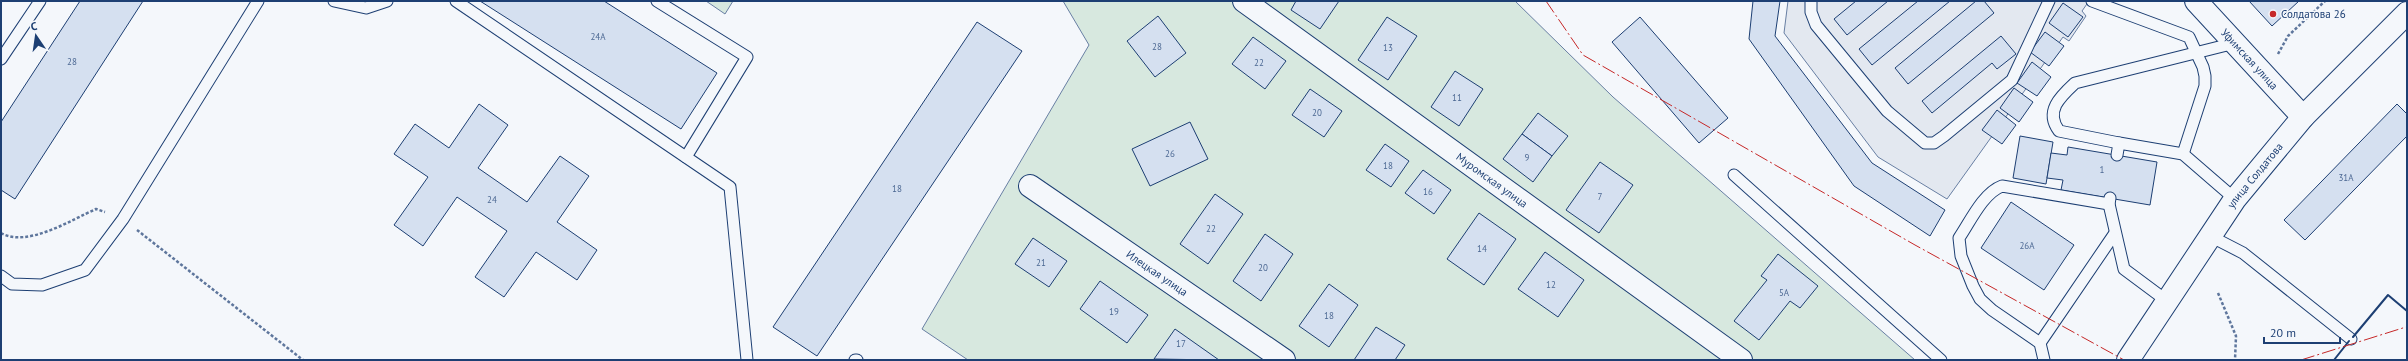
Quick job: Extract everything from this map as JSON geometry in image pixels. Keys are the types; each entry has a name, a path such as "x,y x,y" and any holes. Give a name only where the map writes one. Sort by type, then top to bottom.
{"street":[{"name":"Муромская улица","path":"1244,1 1741,360"},
{"name":"Уфимская улица","path":"2196,1 2303,117"},
{"name":"улица Солдатова","path":"2128,360 2235,199 2303,117 2407,13"},
{"name":"Илецкая улица","path":"1030,186 1284,360"}],"lane":[{"path":"1,59 40,1"},
{"path":"1,276 12,284 42,284 85,270 124,219 258,1"},
{"path":"334,1 366,8 387,1"},
{"path":"456,1 730,187 747,360"},
{"path":"657,1 747,57 686,157"},
{"path":"1812,1 1811,12 1816,25 1887,111 1925,143 1934,143 1944,136 2012,80 2049,1"},
{"path":"2092,1 2189,37 2206,76 2205,86 2184,154"},
{"path":"2235,43 2075,83 2056,100 2054,125 2059,131 2184,154 2235,199"},
{"path":"2117,155 2119,143"},
{"path":"1734,175 1941,360"},
{"path":"2044,360 2040,343 1992,310 1980,299 1972,286 1961,256 1959,238 1988,195 1994,189 2002,186 2109,201 2124,269 2167,301"},
{"path":"2040,343 2115,233"},
{"path":"2210,236 2243,253 2351,339"}],"path":[{"path":"2266,77 2288,36 2325,1"},
{"path":"1,234 10,238 31,237 96,209 124,219"},
{"path":"144,236 304,360"},
{"path":"2218,293 2236,336 2235,360"}],"shaded area":[{"path":"706,1 733,1 725,14"},
{"path":"1063,1 1515,1 1613,97 1915,360 968,360 922,329 1089,45"},
{"path":"1788,1 2089,1 2082,11 2086,16 2069,41 2063,37 1947,199 1878,157 1784,33"}],"building":[{"path":"80,1 143,1 15,199 1,190 1,122"},
{"path":"480,1 604,1 717,73 681,129"},
{"path":"1296,1 1339,1 1320,29 1291,10"},
{"path":"1753,1 1780,1 1775,36 1872,163 1945,210 1930,236 1854,186 1749,39"},
{"path":"1856,1 1888,1 1847,35 1834,19"},
{"path":"1918,1 1950,1 1872,65 1859,49"},
{"path":"1976,1 1984,1 1994,13 1908,84 1895,68"},
{"name":"Солдатова 26","path":"2249,1 2299,1 2272,26"},
{"path":"2063,3 2083,17 2068,37 2049,23"},
{"path":"1158,16 1186,53 1155,77 1127,41"},
{"path":"1387,17 1417,36 1388,80 1358,60"},
{"path":"1640,17 1728,118 1699,143 1612,42"},
{"path":"977,22 1022,51 817,356 773,327"},
{"path":"2045,32 2064,46 2049,66 2030,52"},
{"path":"2001,36 2016,54 1997,69 1992,63 1932,113 1922,101"},
{"path":"1253,37 1286,61 1265,89 1232,64"},
{"path":"2032,62 2051,77 2037,96 2017,83"},
{"path":"1455,71 1483,89 1459,126 1431,107"},
{"path":"2014,88 2033,102 2019,122 2000,108"},
{"path":"1310,89 1342,111 1324,137 1292,115"},
{"path":"479,104 508,125 478,168 527,202 560,156 589,176 557,222 597,250 577,280 536,252 504,297 475,277 507,231 457,197 423,246 394,225 428,177 394,154 415,124 449,148"},
{"path":"2397,104 2407,114 2407,136 2305,240 2284,220"},
{"path":"1997,110 2016,125 2002,144 1982,130"},
{"path":"1538,113 1568,136 1552,156 1522,134"},
{"path":"1190,122 1208,159 1150,186 1132,149"},
{"path":"1522,134 1552,156 1533,182 1503,159"},
{"path":"2020,136 2053,142 2046,184 2013,178"},
{"path":"1385,144 1409,161 1391,187 1366,170"},
{"path":"2068,147 2157,162 2150,205 2061,190 2063,180 2047,178 2051,153 2067,155"},
{"path":"1600,162 1633,185 1599,233 1566,210"},
{"path":"1423,170 1451,190 1434,214 1405,193"},
{"path":"1215,194 1243,214 1208,264 1180,244"},
{"path":"2011,202 2074,245 2044,290 1981,248"},
{"path":"1479,213 1516,239 1484,285 1447,259"},
{"path":"1265,234 1293,254 1261,301 1233,281"},
{"path":"1033,238 1067,261 1049,287 1015,264"},
{"path":"1545,252 1584,280 1558,317 1518,289"},
{"path":"1778,254 1818,286 1800,308 1790,301 1759,340 1734,321 1767,280 1761,276"},
{"path":"1100,281 1148,315 1127,343 1080,309"},
{"path":"1329,284 1358,305 1329,347 1299,326"},
{"path":"1376,327 1405,345 1395,360 1354,360"},
{"path":"1175,329 1219,360 1154,359"}],"wall":[{"path":"2353,337 2388,295 2407,311"},
{"path":"2334,360 2349,341"}],"power":[{"path":"1546,1 1583,55 1915,245 2124,360"},
{"path":"2301,360 2406,327"}],"place":[{"name":"Солдатова 26","path":"2273,14"}]}
